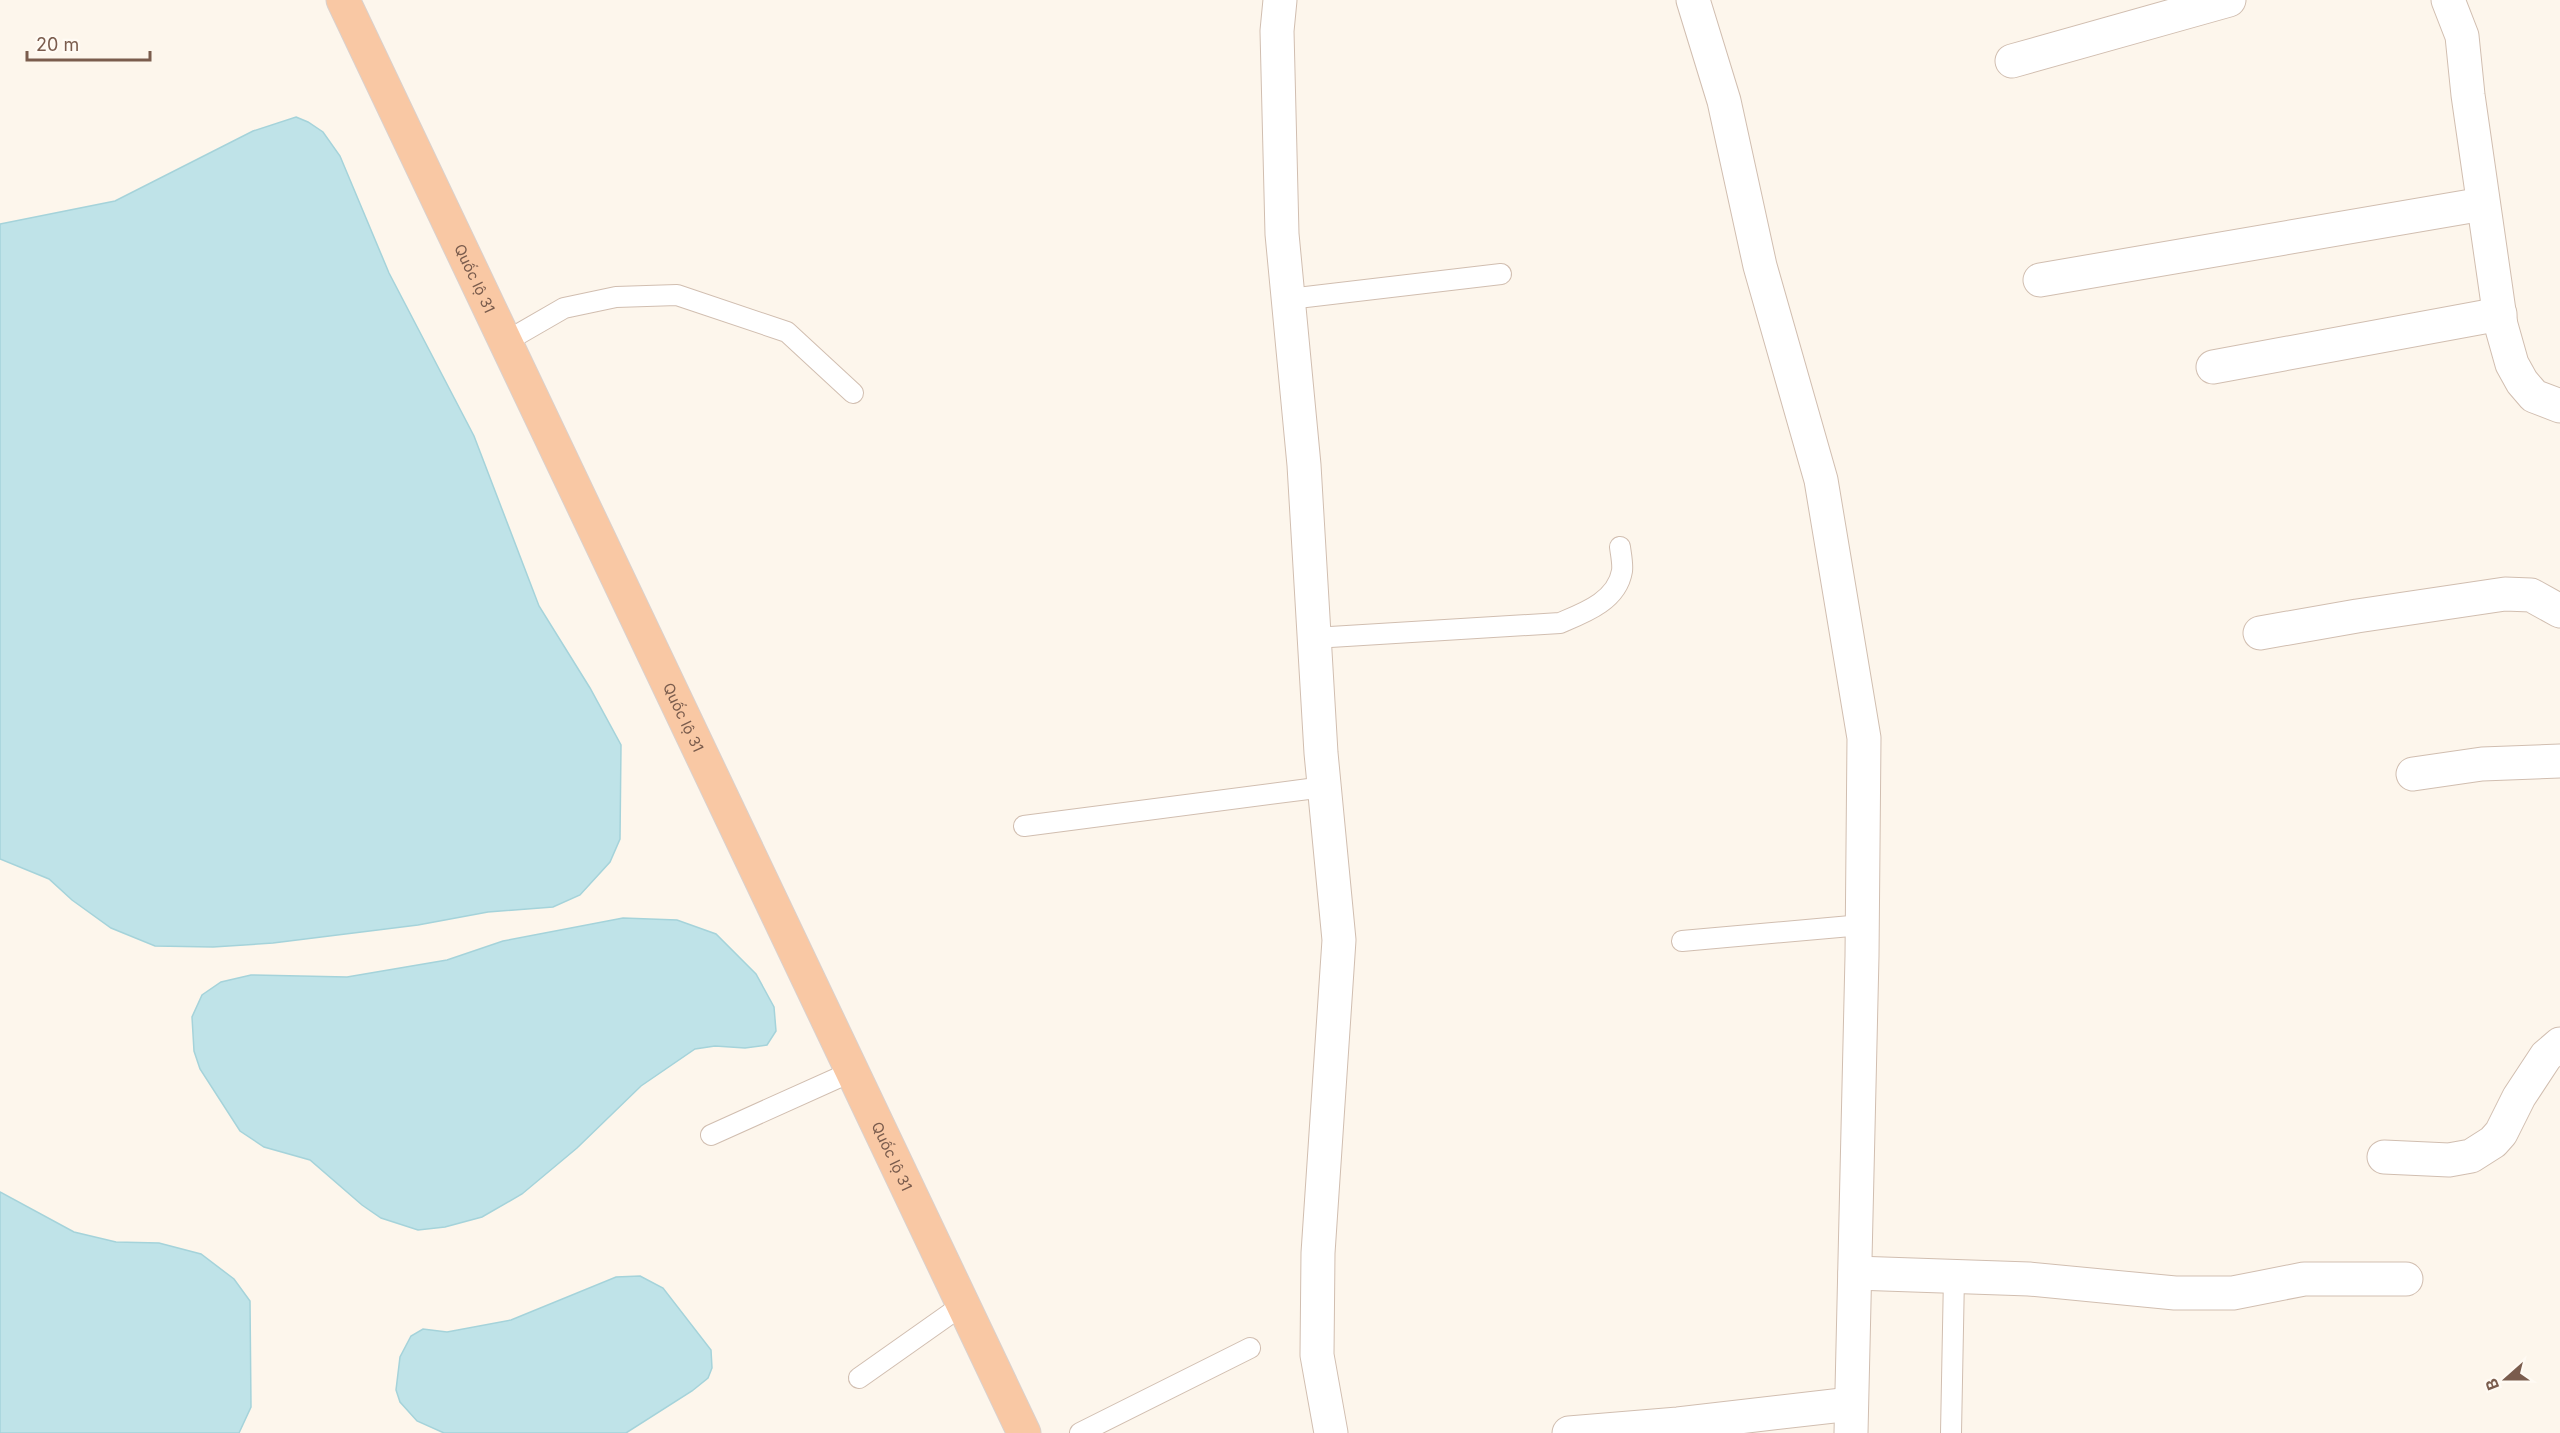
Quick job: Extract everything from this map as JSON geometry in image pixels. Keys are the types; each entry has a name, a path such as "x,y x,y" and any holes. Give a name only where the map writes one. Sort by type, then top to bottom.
{"highway":[{"name":"Quốc lộ 31","path":"343,0 961,1306 1024,1433"}],"street":[{"path":"1280,0 1277,31 1282,234 1304,465 1324,787 1339,940 1318,1252 1317,1355 1331,1433"},
{"path":"1569,1433 1678,1424 1851,1418 1863,925 1864,738 1821,480 1760,266 1724,101 1693,0"},
{"path":"2012,61 2229,0"},
{"path":"2448,0 2462,36 2483,204 2500,314 2512,364 2522,382 2534,396 2560,405"},
{"path":"2040,280 2483,204"},
{"path":"2213,367 2500,314"},
{"path":"2260,633 2505,594 2531,594 2560,611"},
{"path":"2413,774 2482,764 2560,761"},
{"path":"2384,1157 2449,1160 2471,1156 2501,1133 2519,1097 2546,1056 2560,1044"},
{"path":"1854,1273 2029,1278 2175,1293 2233,1293 2304,1279 2406,1279"}],"lane":[{"path":"1289,299 1501,274"},
{"path":"505,342 564,308 616,297 677,295 787,332 853,393"},
{"path":"1314,638 1560,623 1596,608 1616,586 1622,570 1620,547"},
{"path":"1024,826 1324,787"},
{"path":"1682,941 1863,925"},
{"path":"711,1136 850,1072"},
{"path":"1950,1433 1954,1276"},
{"path":"859,1378 961,1306"},
{"path":"1080,1433 1250,1348"}],"water":[{"path":"296,117 323,132 340,156 389,273 474,436 539,606 590,688 621,745 620,839 610,862 580,895 553,907 488,912 418,925 273,943 213,947 155,946 111,928 72,900 49,879 0,859 0,224 115,201 253,131"},
{"path":"623,918 677,920 716,934 756,974 774,1007 776,1031 767,1045 745,1048 715,1046 695,1049 641,1086 577,1148 522,1194 482,1217 445,1227 418,1230 381,1218 362,1205 310,1160 264,1147 240,1131 200,1069 194,1051 192,1017 202,995 221,982 251,975 347,977 447,960 503,941"},
{"path":"0,1192 74,1232 116,1242 159,1243 201,1254 234,1279 250,1301 251,1407 239,1433 0,1433"},
{"path":"640,1276 663,1288 711,1350 712,1368 708,1378 692,1391 626,1433 444,1433 417,1421 400,1402 396,1390 400,1357 411,1336 423,1329 447,1332 511,1320 616,1277"}]}
